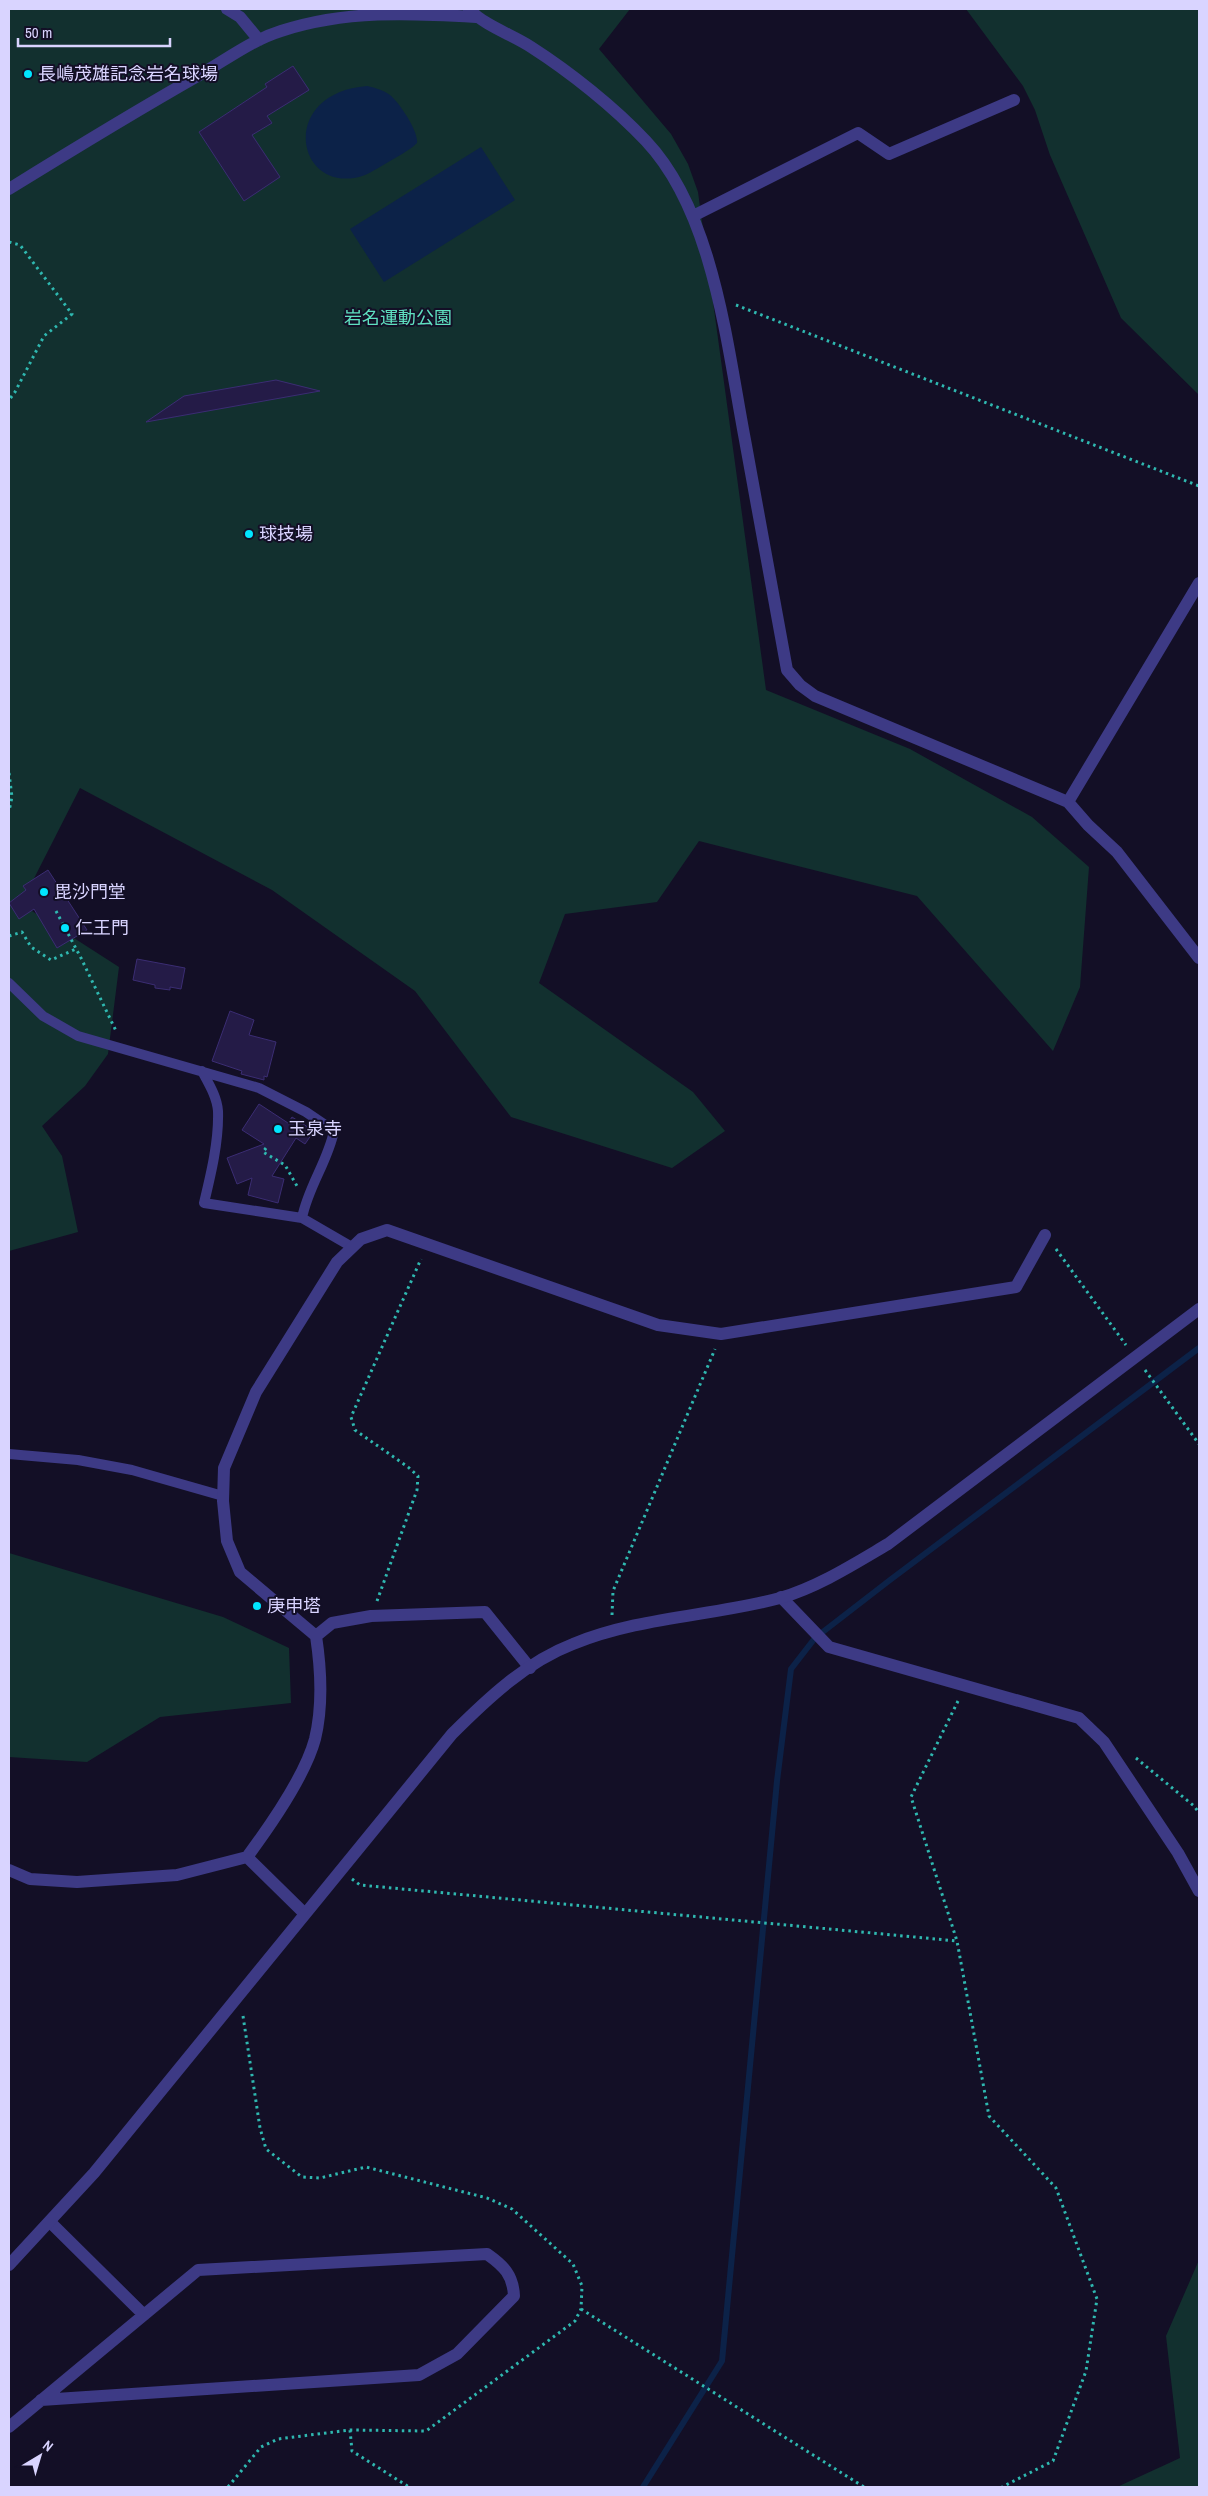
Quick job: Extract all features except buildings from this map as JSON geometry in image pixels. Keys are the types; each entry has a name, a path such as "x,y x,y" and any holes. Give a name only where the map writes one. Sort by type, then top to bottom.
{"street":[{"path":"227,9 240,17 259,40"},
{"path":"9,189 259,40 281,31 354,14 472,13 532,48 615,110 647,143 671,176 693,216 719,298 787,670 800,685 815,696 1068,802 1088,826 1116,852 1199,958"},
{"path":"693,216 858,133 889,154 1014,100"},
{"path":"1068,802 1199,583"},
{"path":"9,1870 30,1879 77,1882 177,1875 247,1857 268,1830 295,1784 314,1739 321,1670 316,1636 240,1572 227,1540 223,1496 224,1468 256,1392 337,1262 361,1239 386,1230 658,1325 721,1334 1016,1287 1045,1234"},
{"path":"9,2265 94,2173 339,1870 452,1734 494,1693 530,1668 571,1644 613,1630 781,1597 837,1574 888,1544 1199,1309"},
{"path":"781,1597 829,1647 1079,1718 1104,1742 1178,1853 1199,1891"},
{"path":"316,1636 332,1623 371,1616 484,1612 530,1668"},
{"path":"247,1857 304,1913"},
{"path":"50,2222 144,2315"},
{"path":"9,2427 198,2270 487,2254 505,2267 513,2282 514,2296 457,2354 419,2375 42,2400"}],"lane":[{"path":"9,984 43,1016 78,1036 259,1088 306,1112 334,1131 315,1184 306,1200 302,1218"},
{"path":"202,1072 213,1093 218,1110 213,1166 204,1203 302,1218 352,1247"},
{"path":"9,1454 78,1460 114,1467 223,1496"}],"path":[{"path":"9,242 20,245 72,314 44,336 9,400"},
{"path":"719,298 1199,486"},
{"path":"9,773 12,797 9,812"},
{"path":"56,911 104,1007"},
{"path":"9,936 22,932 31,947 51,960 76,949"},
{"path":"266,1148 263,1152 285,1165 306,1200"},
{"path":"1045,1234 1199,1444"},
{"path":"371,1616 417,1490 418,1476 355,1430 352,1417 427,1245"},
{"path":"613,1630 613,1591 721,1334"},
{"path":"968,1686 951,1711 911,1797 957,1941 989,2116 1056,2188 1096,2299 1086,2371 1054,2462 1002,2487"},
{"path":"1128,1753 1179,1794 1199,1814"},
{"path":"339,1870 360,1885 957,1941"},
{"path":"581,2309 864,2487"},
{"path":"350,2430 352,2452 409,2487"}],"green space":[{"name":"岩名運動公園","path":"9,9 630,9 599,49 671,134 688,164 698,192 766,690 910,749 1032,817 1089,867 1080,987 1053,1051 917,896 699,841 657,902 565,914 539,983 693,1092 725,1131 672,1168 511,1117 415,991 272,890 80,788 21,904 119,967 108,1054 85,1086 42,1126 62,1156 78,1232 9,1251"},
{"path":"966,9 1199,9 1199,395 1121,318 1050,155 1035,110 1023,86"},
{"path":"9,1553 223,1617 289,1648 291,1703 160,1717 87,1762 9,1757"},
{"path":"1199,2260 1199,2487 1117,2487 1180,2458 1166,2336"}],"water":[{"path":"367,86 382,90 394,99 412,125 417,143 366,174 354,178 334,177 319,168 309,155 306,138 309,121 320,105 339,92"},
{"path":"481,147 515,200 384,282 350,229"}],"waterway":[{"path":"643,2487 722,2361 777,1781 791,1669 815,1638 1199,1348"}],"place":[{"name":"長嶋茂雄記念岩名球場","path":"28,74"},
{"name":"球技場","path":"249,534"},
{"name":"毘沙門堂","path":"44,892"},
{"name":"仁王門","path":"65,928"},
{"name":"玉泉寺","path":"278,1129"},
{"name":"庚申塔","path":"257,1606"}]}
